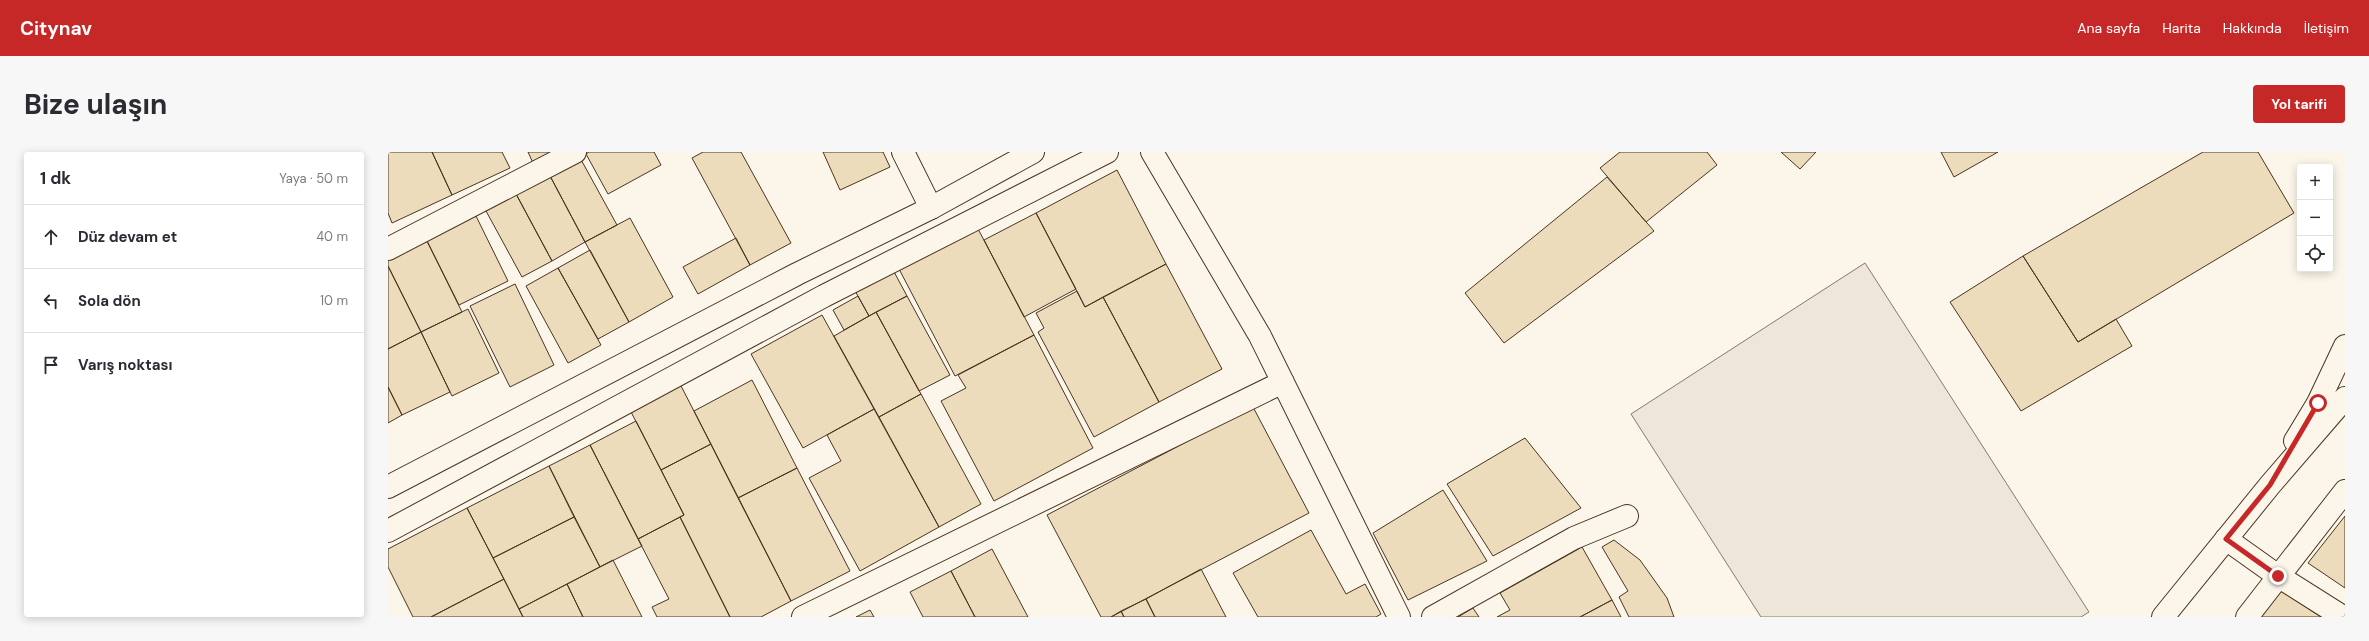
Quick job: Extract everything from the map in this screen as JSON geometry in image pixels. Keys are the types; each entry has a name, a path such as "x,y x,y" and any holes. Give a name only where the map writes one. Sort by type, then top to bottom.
{"main road":[{"path":"388,248 575,152"},
{"path":"903,152 931,208"},
{"path":"388,487 797,274 931,208 1033,152"},
{"path":"388,531 824,296 1107,152"},
{"path":"1152,152 1260,336 1400,617"},
{"path":"2270,485 2318,403 2345,346"},
{"path":"803,617 1283,382"},
{"path":"2163,617 2270,485 2345,398"},
{"path":"2247,617 2345,491"},
{"path":"1433,617 1574,538 1627,516"},
{"path":"2226,539 2278,576 2343,617"}],"shaded area":[{"path":"1865,263 2089,612 2081,617 1761,617 1631,414"}],"building":[{"path":"388,152 432,152 452,195 392,223 388,213"},
{"path":"432,152 502,152 510,168 452,195"},
{"path":"528,152 556,152 533,163"},
{"path":"589,152 654,152 661,165 608,194 586,154"},
{"path":"703,152 741,152 791,243 750,265 692,158"},
{"path":"823,152 883,152 890,167 840,190"},
{"path":"1620,152 1707,152 1717,165 1646,222 1600,168"},
{"path":"1781,152 1816,152 1800,169"},
{"path":"1941,152 1998,152 1954,177"},
{"path":"2203,152 2258,152 2294,213 2078,342 2023,256"},
{"path":"579,156 617,225 585,242 549,174"},
{"path":"1117,170 1166,264 1085,307 1036,213"},
{"path":"549,174 585,242 552,261 515,192"},
{"path":"1607,177 1654,231 1504,343 1465,293"},
{"path":"516,194 552,261 522,277 486,211"},
{"path":"474,212 508,281 459,305 425,237"},
{"path":"1036,213 1076,289 1024,317 984,240"},
{"path":"630,218 673,297 629,322 585,242"},
{"path":"977,227 1034,335 955,376 899,269"},
{"path":"425,237 462,312 421,332 388,266 388,255"},
{"path":"736,238 750,265 698,294 683,267"},
{"path":"590,250 629,322 598,339 558,268"},
{"path":"2023,256 2078,342 2116,319 2132,346 2021,411 1950,302"},
{"path":"1166,264 1222,369 1159,402 1103,297"},
{"path":"388,266 421,332 388,349"},
{"path":"558,268 601,345 568,363 526,286"},
{"path":"892,268 907,296 869,316 854,289"},
{"path":"515,284 554,365 510,387 470,306"},
{"path":"1077,291 1085,307 1103,297 1159,402 1094,437 1038,332 1044,328 1036,313"},
{"path":"858,296 869,316 844,330 833,310"},
{"path":"907,296 950,375 919,391 876,312"},
{"path":"468,309 499,373 452,396 421,332"},
{"path":"876,312 921,394 879,417 834,336"},
{"path":"822,315 874,409 803,448 751,354"},
{"path":"421,332 450,392 402,415 388,387 388,349"},
{"path":"1034,335 1093,448 994,501 941,401 966,388 958,375"},
{"path":"752,380 797,468 738,498 694,411"},
{"path":"680,384 711,444 661,470 630,410"},
{"path":"388,387 402,415 388,423"},
{"path":"921,394 981,504 939,527 879,417"},
{"path":"1253,407 1309,513 1111,617 1101,617 1047,515"},
{"path":"874,409 939,527 860,571 809,478 841,461 827,435"},
{"path":"636,421 684,515 638,539 590,445"},
{"path":"1525,438 1581,508 1493,556 1447,484"},
{"path":"711,444 791,601 761,617 730,617 680,517 684,515 661,470"},
{"path":"590,445 642,546 600,567 549,466"},
{"path":"549,466 574,517 493,558 467,508"},
{"path":"797,468 850,571 791,601 738,498"},
{"path":"1443,490 1487,561 1408,600 1373,533"},
{"path":"467,508 504,579 431,617 413,617 388,567 388,549"},
{"path":"2345,516 2345,588 2308,563"},
{"path":"574,517 600,567 519,609 493,558"},
{"path":"680,517 730,617 657,617 652,607 669,599 638,539"},
{"path":"1311,530 1346,594 1365,584 1381,614 1376,617 1258,617 1233,573"},
{"path":"1614,540 1640,560 1667,598 1674,617 1629,617 1619,597 1628,591 1602,547"},
{"path":"1582,547 1612,600 1580,617 1497,617 1510,610 1500,593"},
{"path":"992,549 1028,617 975,617 951,571"},
{"path":"613,560 642,617 583,617 567,584"},
{"path":"1201,569 1226,617 1155,617 1146,599"},
{"path":"951,571 975,617 923,617 910,592"},
{"path":"504,579 523,617 431,617"},
{"path":"567,584 583,617 523,617 519,609"},
{"path":"2275,587 2321,617 2253,617"},
{"path":"1146,599 1155,617 1124,617 1121,611"},
{"path":"1612,600 1621,617 1580,617"},
{"path":"1473,608 1479,617 1458,617"},
{"path":"870,610 874,617 856,617"},
{"path":"1121,611 1124,617 1111,617"}],"route":[{"path":"2278,576 2226,539 2270,485 2318,403"}]}
